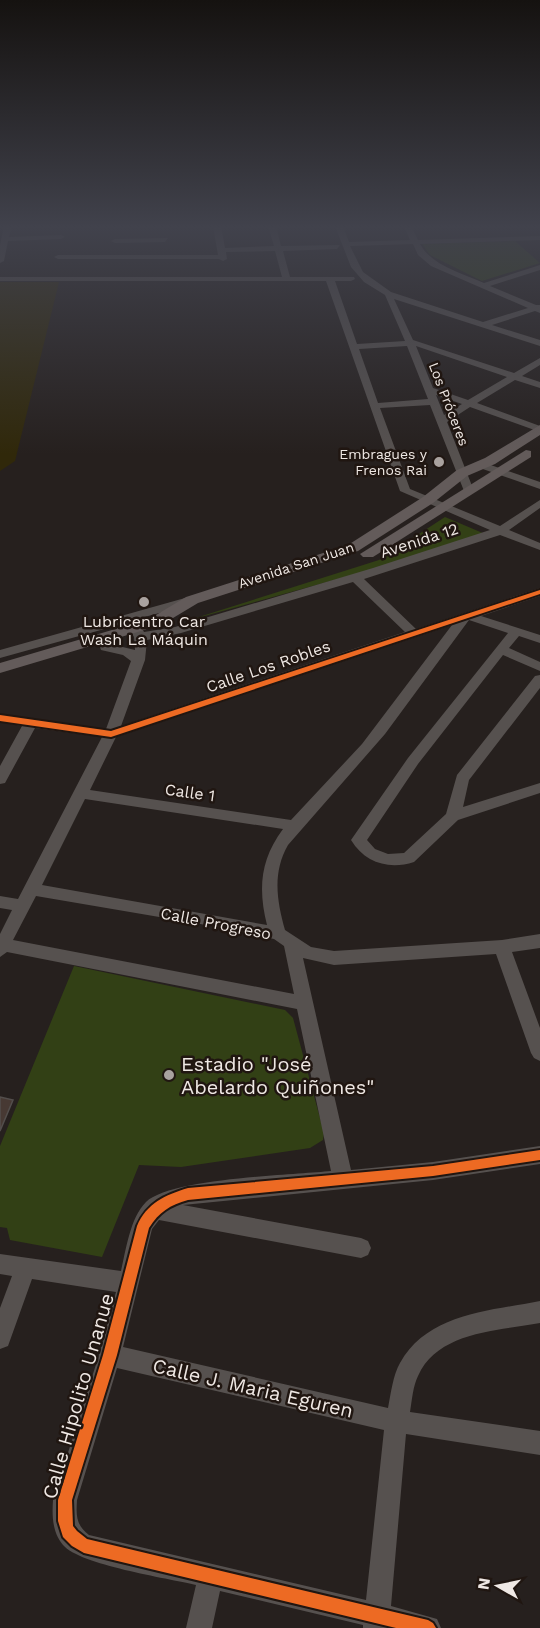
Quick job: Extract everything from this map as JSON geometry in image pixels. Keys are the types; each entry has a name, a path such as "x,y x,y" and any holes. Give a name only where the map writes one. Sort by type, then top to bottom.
{"main road":[{"name":"Avenida San Juan","path":"135,628 162,618 192,600 353,548 427,501 462,473 481,465 540,429"},
{"name":"Avenida San Juan","path":"135,628 363,557 540,444"},
{"path":"0,679 106,647 135,628"},
{"path":"0,668 135,628"}],"street":[{"path":"338,302 405,491 540,547"},
{"name":"Los Próceres","path":"392,302 412,343 432,402 469,491"},
{"path":"412,302 540,343"},
{"path":"524,302 538,308"},
{"path":"482,325 538,308"},
{"path":"353,346 412,343 540,385"},
{"path":"441,421 540,361"},
{"path":"428,389 540,429"},
{"path":"373,406 432,402"},
{"path":"481,465 540,486"},
{"name":"Avenida 12","path":"0,654 135,628 177,630 500,531 540,503"},
{"path":"355,577 413,633"},
{"name":"Calle Los Robles","path":"0,718 111,734 540,592"},
{"path":"344,1180 304,1003 285,940 269,902 269,873 275,853 296,826 368,747 466,615 540,639"},
{"path":"135,628 140,660 111,734 79,792 24,906 1,947 304,1003"},
{"path":"516,631 413,761 360,840 370,854 387,860 408,858 453,816 540,788"},
{"path":"106,647 127,652 140,660"},
{"path":"502,650 540,667"},
{"path":"453,816 462,779 540,679"},
{"path":"0,778 31,722"},
{"name":"Calle 1","path":"79,792 296,826"},
{"name":"Calle Progreso","path":"32,889 218,921 285,940 307,953 334,958 502,947 540,941"},
{"path":"0,902 24,906"},
{"path":"502,947 538,1043"},
{"path":"153,1209 171,1198 188,1194 433,1171 540,1155"},
{"path":"153,1209 361,1248"},
{"name":"Calle Hipolito Unanue","path":"153,1209 142,1226 110,1355 65,1500 64,1522 70,1537 84,1546 211,1576"},
{"path":"0,1264 129,1283"},
{"path":"0,1338 26,1269"},
{"path":"377,1622 396,1421 408,1370 426,1347 450,1330 540,1312"},
{"name":"Calle J. Maria Eguren","path":"110,1355 396,1421 540,1443"},
{"path":"199,1628 211,1576 377,1622 428,1628"}],"green space":[{"path":"445,517 485,534 363,572 183,622 379,560"},
{"name":"Estadio \"José Abelardo Quiñones\"","path":"74,966 285,1010 293,1018 324,1133 323,1140 310,1148 181,1167 139,1165 102,1257 10,1240 7,1228 0,1227 0,1146"}],"sand":[{"path":"0,302 54,302 15,461 0,471"}],"building":[{"path":"0,1097 13,1100 0,1131"}],"cycle path":[{"path":"0,718 111,734 540,592"},
{"path":"428,1628 84,1546 68,1532 65,1500 110,1355 143,1226 161,1204 188,1194 433,1171 540,1155"}],"place":[{"name":"Embragues y Frenos Rai","path":"439,462"},
{"name":"Lubricentro Car Wash La Máquin","path":"144,602"},
{"name":"Estadio \"José Abelardo Quiñones\"","path":"169,1075"}]}
